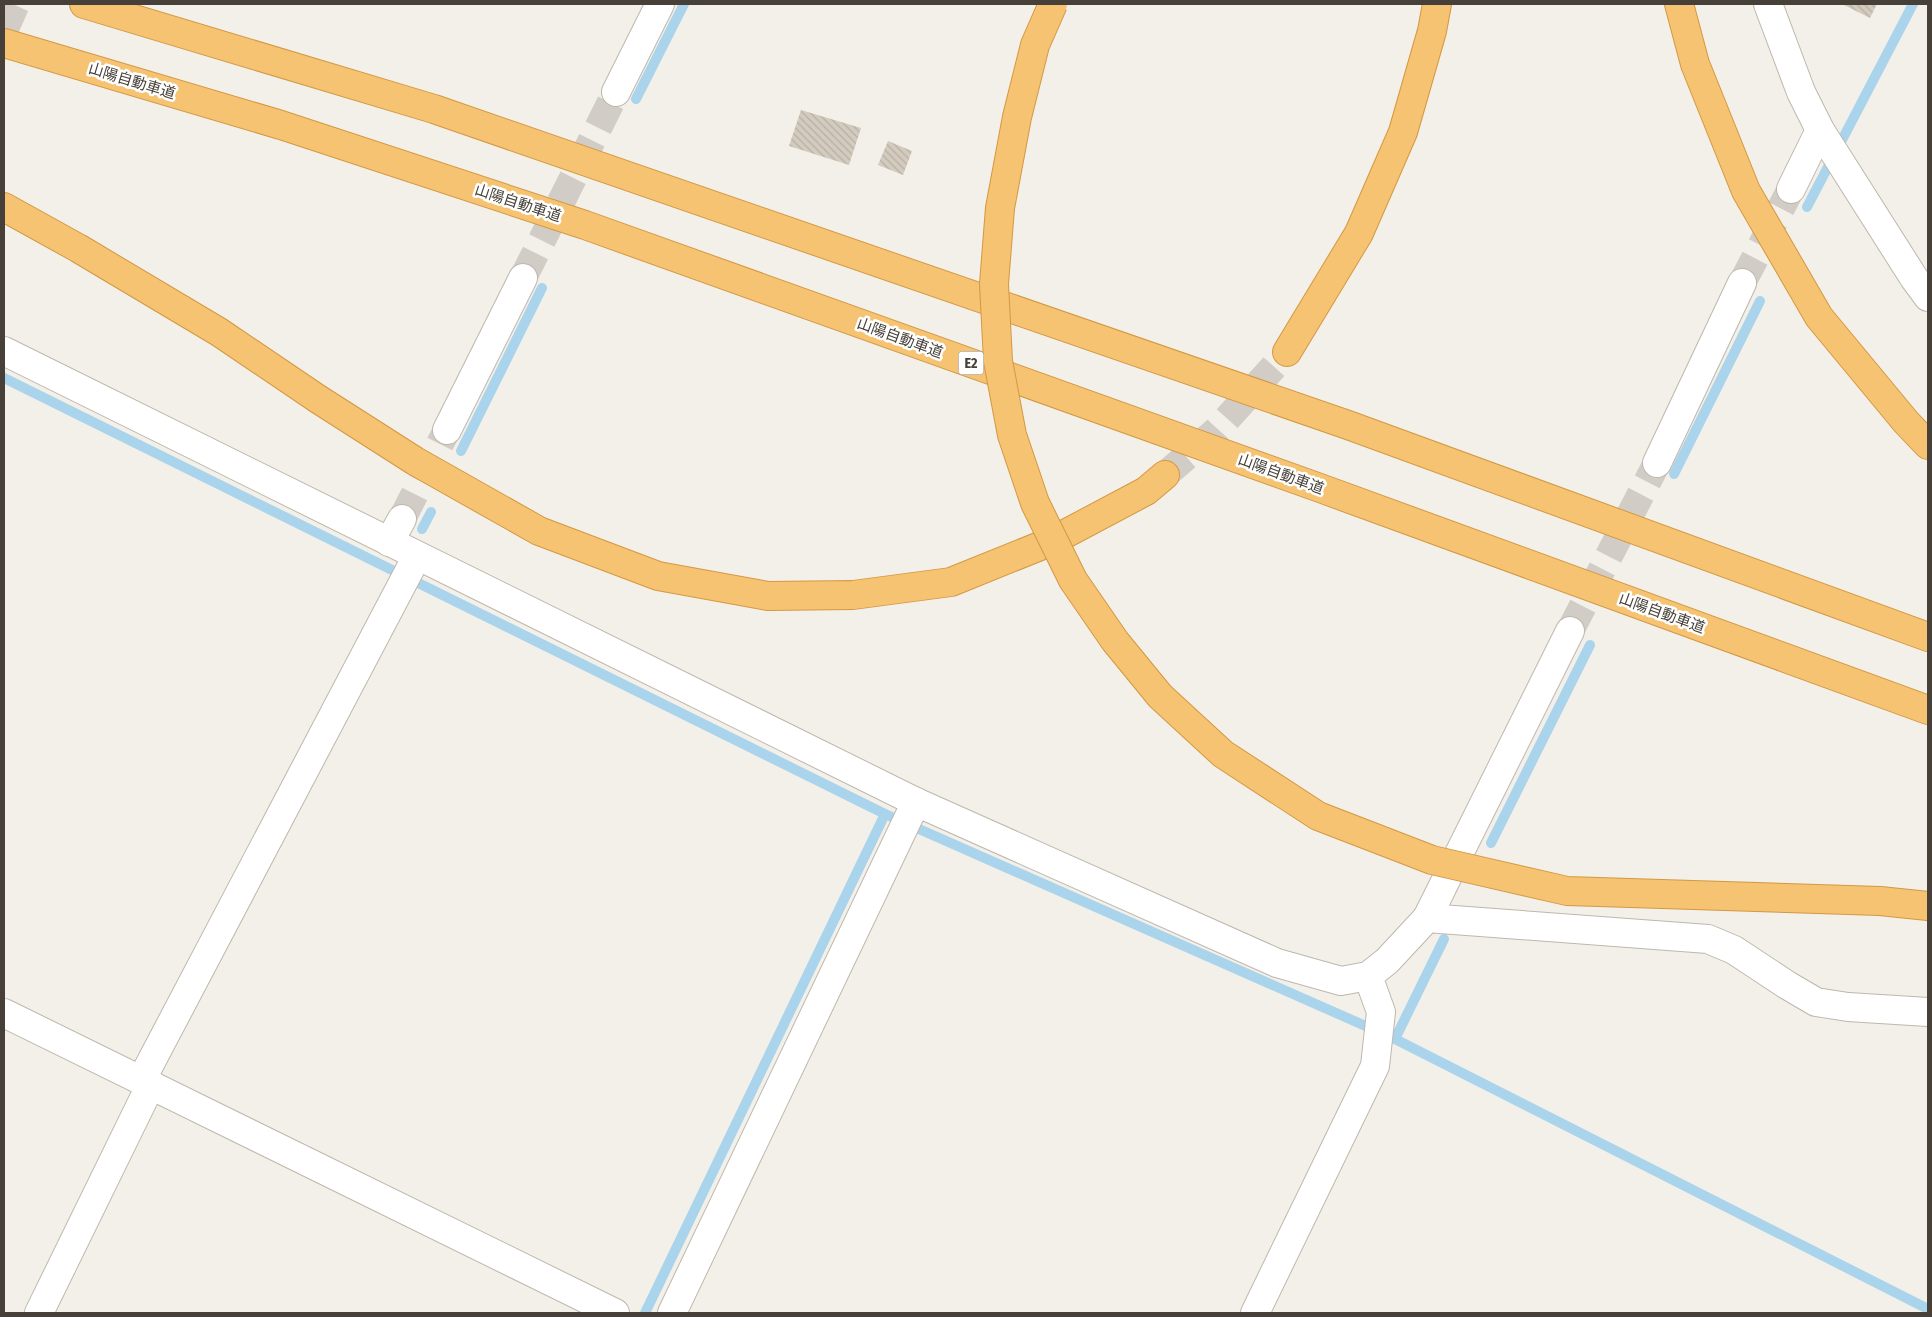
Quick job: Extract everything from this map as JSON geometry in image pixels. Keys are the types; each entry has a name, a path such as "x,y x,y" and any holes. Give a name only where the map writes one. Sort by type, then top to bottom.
{"highway":[{"path":"84,4 434,109 1348,425 1928,638"},
{"path":"1053,4 1035,45 1017,117 1000,208 994,284 998,361 1012,434 1035,503 1073,580 1115,642 1160,696 1223,754 1318,816 1432,860 1567,891 1880,900 1928,906"},
{"path":"1287,352 1359,233 1404,132 1432,31 1437,4"},
{"path":"1678,4 1695,64 1746,191 1819,317 1906,422 1928,445"},
{"name":"山陽自動車道","path":"4,43 281,125 594,229 1311,485 1928,710"},
{"path":"4,207 78,248 219,332 318,399 415,461 539,531 658,576 768,596 853,595 952,582 1050,542 1146,490 1165,475"}],"street":[{"path":"616,92 660,4"},
{"path":"1768,4 1801,92 1823,135 1928,297"},
{"path":"1790,189 1823,135"},
{"path":"447,430 523,278"},
{"path":"1657,464 1742,284"},
{"path":"4,351 395,531 410,570 909,816 1277,963 1341,981 1368,976 1387,961 1427,918 1570,631"},
{"path":"39,1313 147,1082 410,570"},
{"path":"672,1313 909,816"},
{"path":"1427,918 1708,939 1734,950 1816,1002 1848,1008 1928,1012"},
{"path":"1255,1313 1375,1066 1382,1012 1368,976"},
{"path":"4,1013 615,1313"}],"building":[{"path":"1842,4 1877,4 1870,18"},
{"path":"801,110 861,128 849,165 789,146"},
{"path":"888,141 912,151 903,175 878,165"}],"waterway":[{"path":"636,99 684,4"},
{"path":"1807,207 1913,4"},
{"path":"461,451 542,288"},
{"path":"1674,474 1760,301"},
{"path":"4,378 885,814 1395,1039 1928,1309"},
{"path":"422,529 431,512"},
{"path":"1491,843 1590,645"},
{"path":"645,1313 885,814"},
{"path":"1395,1039 1444,939"}],"tunnel":[{"path":"4,31 16,4"},
{"path":"523,278 616,92"},
{"path":"1742,283 1791,189"},
{"path":"1165,475 1217,430 1287,352"},
{"path":"402,519 447,430"},
{"path":"1570,631 1657,463"}]}
